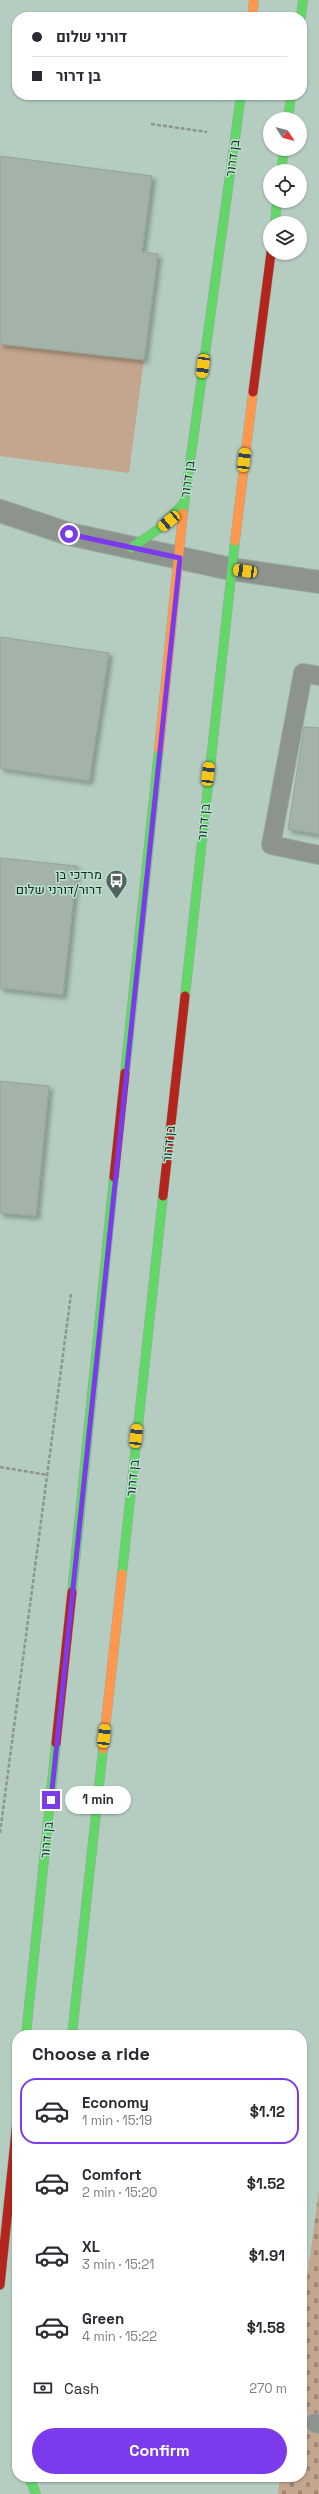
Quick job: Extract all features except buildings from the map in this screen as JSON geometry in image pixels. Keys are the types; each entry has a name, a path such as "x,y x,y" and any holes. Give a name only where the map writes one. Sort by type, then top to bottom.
{"street":[{"path":"253,12 254,0"},
{"path":"302,12 303,0"},
{"name":"בן דרור","path":"27,2030 180,558 184,503 240,100"},
{"path":"289,112 290,100"},
{"name":"בן דרור","path":"73,2030 230,569 270,260"},
{"path":"132,548 151,536 169,521 184,503"},
{"path":"0,511 69,534 230,569 319,582"},
{"path":"0,2285 12,2170"},
{"path":"25,2494 27,2482"},
{"path":"30,2482 36,2494"}],"lane":[{"path":"319,676 303,673 270,846 319,855"}],"path":[{"path":"151,124 235,137"},
{"path":"0,1833 72,1286"},
{"path":"0,1467 48,1475"}],"green space":[{"path":"0,234 158,254 129,473 0,456"},
{"path":"319,2190 319,2494 278,2494 279,2482 307,2482 307,2279"}],"traffic: fast":[{"path":"302,12 303,0"},
{"path":"183,513 240,100"},
{"path":"289,112 290,100"},
{"path":"282,164 283,156"},
{"path":"276,208 276,216"},
{"path":"131,548 160,528 184,503"},
{"path":"185,996 235,541"},
{"path":"125,1073 159,749"},
{"path":"72,1592 114,1177"},
{"path":"122,1574 163,1196"},
{"path":"27,2030 56,1743"},
{"path":"73,2030 103,1749"},
{"path":"31,2482 36,2494"}],"traffic: slow":[{"path":"253,12 254,0"},
{"path":"235,541 253,392"},
{"path":"159,749 183,513"},
{"path":"103,1749 122,1574"}],"traffic: jam":[{"path":"253,392 270,260"},
{"path":"163,1196 185,996"},
{"path":"114,1177 125,1073"},
{"path":"56,1743 72,1592"},
{"path":"0,2285 12,2170"}],"place":[{"name":"מרדכי בן דרור/דורני שלום","path":"117,900"}],"route":[{"path":"51,1800 180,558 69,534"}]}
